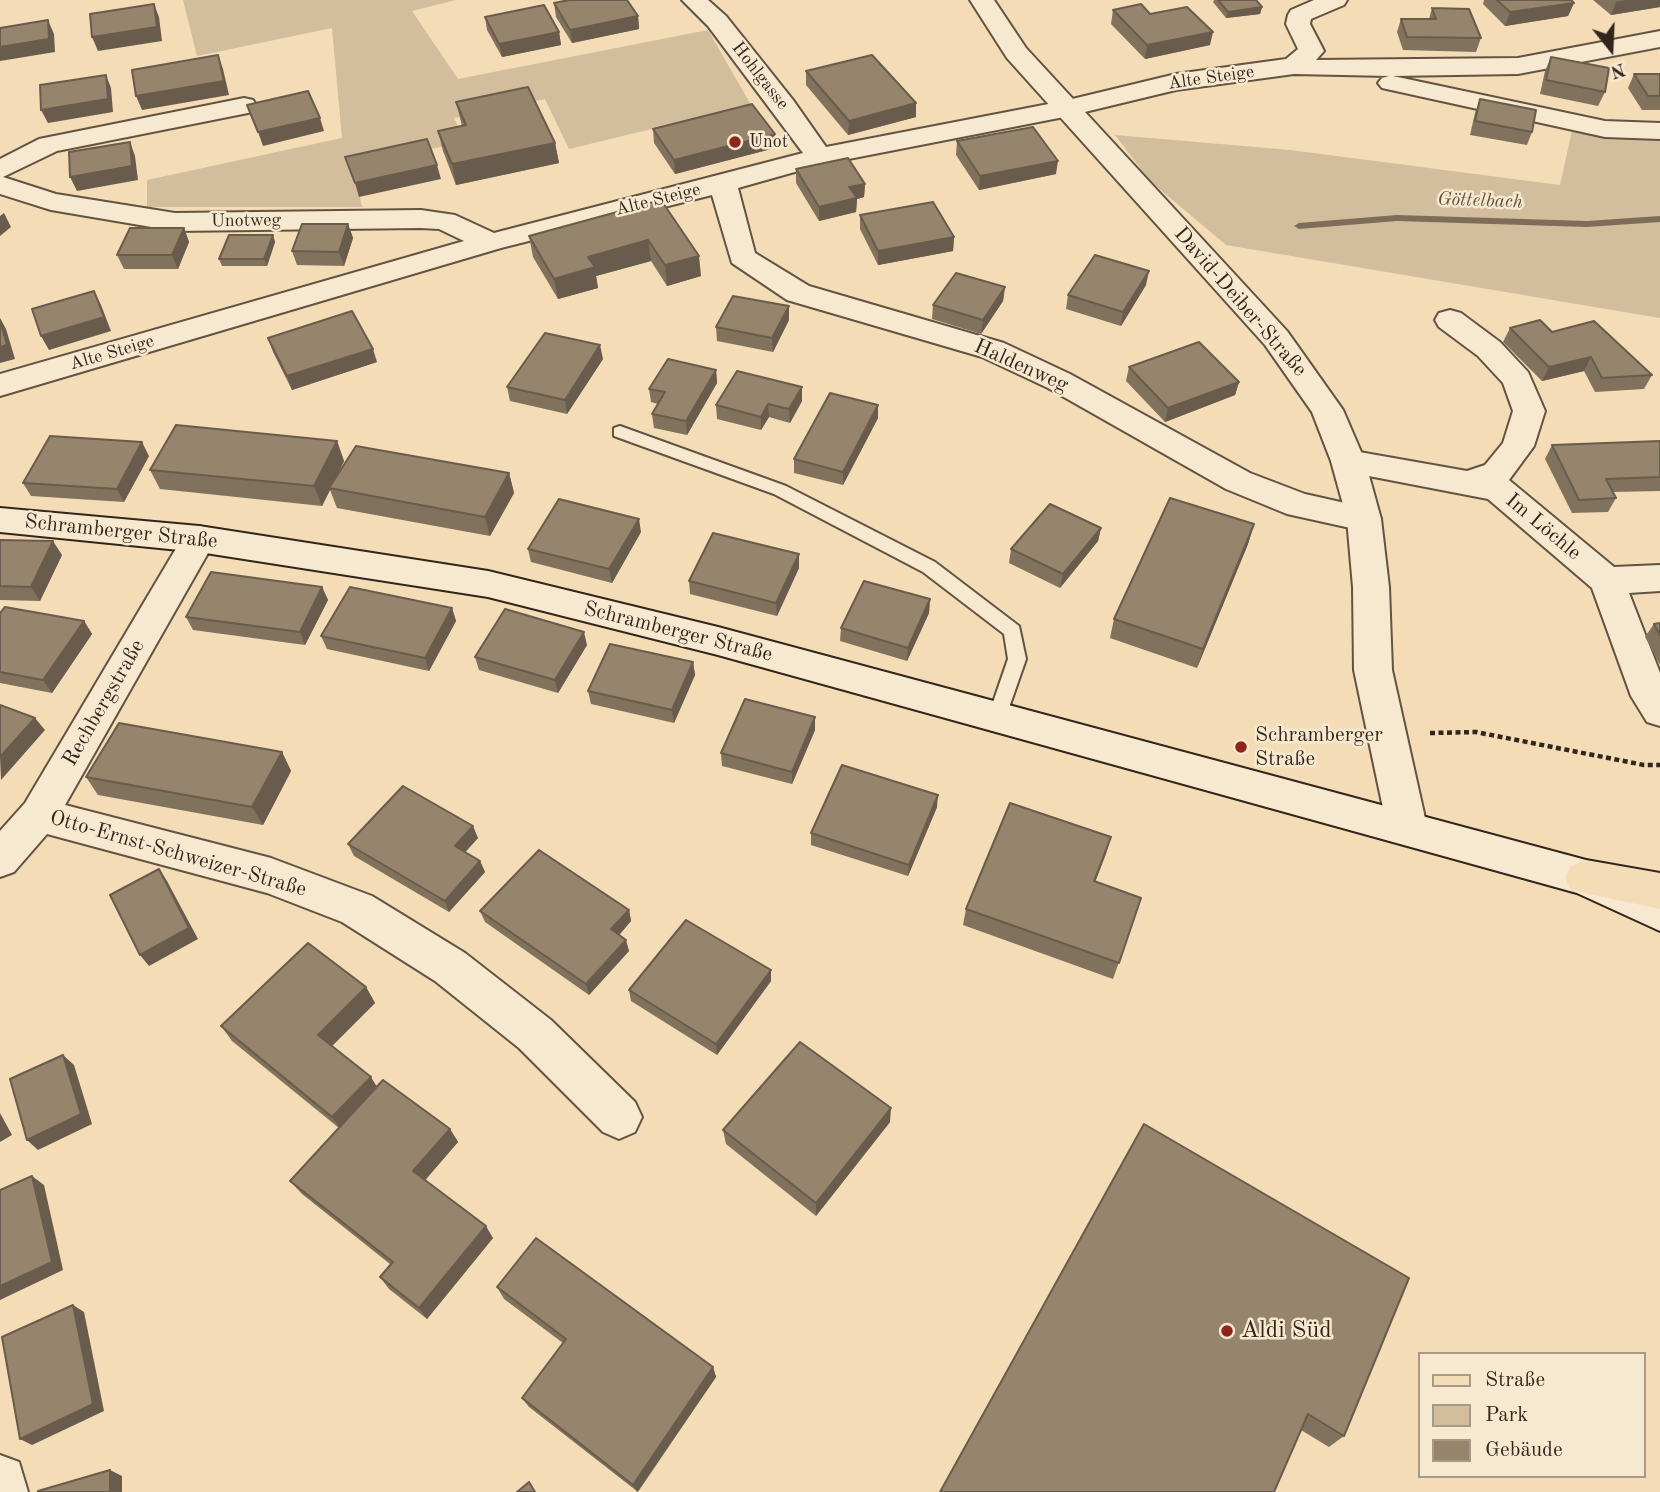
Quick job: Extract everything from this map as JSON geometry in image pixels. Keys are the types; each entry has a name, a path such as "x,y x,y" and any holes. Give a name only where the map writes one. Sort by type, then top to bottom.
{"main road":[{"path":"1587,878 1660,891"}],"street":[{"name":"Hohlgasse","path":"694,0 717,21 819,157"},
{"name":"David-Deiber-Straße","path":"982,0 1016,53 1064,109 1276,338 1327,410 1348,461 1364,519 1371,587 1373,670 1407,827"},
{"path":"1294,66 1311,51 1298,24 1300,15 1335,0"},
{"name":"Alte Steige","path":"0,386 491,242 819,157 1064,109 1176,82 1294,66 1327,69 1518,66 1660,39"},
{"name":"Alte Steige","path":"1327,69 1605,129 1660,131"},
{"path":"0,170 49,145 244,106"},
{"name":"Haldenweg","path":"723,184 742,257 798,293 993,350 1059,381 1238,481 1299,505 1364,519"},
{"name":"Unotweg","path":"0,185 51,202 175,222 421,219 446,221 491,242"},
{"name":"Im Löchle","path":"1450,320 1489,349 1517,379 1529,411 1518,446 1497,473 1474,482"},
{"name":"Im Löchle","path":"1348,461 1474,482 1498,489 1521,506 1607,581 1650,696 1660,711"},
{"name":"Schramberger Straße","path":"0,520 199,539 488,584 718,641 1407,827 1587,878 1660,914"},
{"name":"Rechbergstraße","path":"0,860 39,815 199,539"},
{"path":"1607,581 1660,578"},
{"name":"Otto-Ernst-Schweizer-Straße","path":"39,815 271,876 357,909 450,967 535,1034 619,1117"},
{"path":"0,1481 2,1492"}],"lane":[{"path":"620,432 780,490 929,567 1013,631 1017,659 997,717"}],"path":[{"path":"1390,748 1434,732 1476,732 1644,765 1660,765"}],"green space":[{"path":"183,0 456,0 412,11 458,79 708,30 751,105 569,149 545,99 454,118 466,142 353,164 362,207 147,207 147,180 342,138 332,28 197,56"},
{"path":"1572,131 1638,140 1660,139 1660,318 1226,245 1150,181 1115,135 1290,150 1560,185"}],"building":[{"path":"569,0 627,0 638,16 570,30 554,3"},
{"path":"1218,0 1256,0 1262,7 1228,12"},
{"path":"1497,0 1571,0 1574,3 1510,12"},
{"path":"154,4 157,27 92,37 90,14"},
{"path":"1141,4 1150,14 1187,7 1213,32 1147,45 1113,10"},
{"path":"544,5 559,32 499,44 485,17"},
{"path":"1432,8 1469,9 1481,38 1407,37 1401,19 1436,19"},
{"path":"48,20 49,39 0,47 0,28"},
{"path":"218,55 224,81 136,96 132,70"},
{"path":"872,55 916,103 849,121 806,71"},
{"path":"1551,57 1609,68 1605,92 1546,80"},
{"path":"1634,74 1660,74 1660,96 1648,96"},
{"path":"106,75 108,99 41,110 40,85"},
{"path":"528,87 555,143 452,164 438,131 466,125 456,102"},
{"path":"308,91 320,118 258,132 247,105"},
{"path":"1480,99 1536,110 1532,132 1475,121"},
{"path":"752,104 775,134 674,160 653,129"},
{"path":"1033,127 1058,161 980,176 957,141"},
{"path":"427,139 437,165 355,183 345,157"},
{"path":"130,142 132,166 70,177 69,152"},
{"path":"848,158 865,184 849,187 857,198 819,207 796,169"},
{"path":"661,200 699,256 665,265 648,240 588,257 595,267 554,279 529,236"},
{"path":"933,202 954,237 878,251 860,215"},
{"path":"302,224 348,224 339,252 292,251"},
{"path":"130,228 184,228 172,255 117,255"},
{"path":"229,235 273,235 264,259 219,259"},
{"path":"1095,255 1149,271 1123,312 1068,295"},
{"path":"956,273 1005,287 983,320 933,305"},
{"path":"94,291 104,317 41,336 32,309"},
{"path":"733,296 789,306 772,338 716,327"},
{"path":"352,311 373,349 287,376 268,338"},
{"path":"0,320 7,345 0,347"},
{"path":"1540,320 1552,332 1594,321 1652,375 1602,378 1591,357 1549,367 1510,328"},
{"path":"545,333 600,345 565,400 507,387"},
{"path":"1199,342 1239,382 1168,408 1129,367"},
{"path":"668,359 716,370 686,421 652,414 665,392 649,389"},
{"path":"737,371 802,387 789,409 768,404 761,417 716,405"},
{"path":"830,393 878,405 843,472 794,459"},
{"path":"176,425 337,441 314,486 150,470"},
{"path":"50,436 142,442 117,489 23,483"},
{"path":"1660,441 1660,477 1606,479 1616,498 1579,500 1552,445"},
{"path":"356,446 509,473 485,517 329,488"},
{"path":"1170,498 1254,524 1203,649 1114,619"},
{"path":"559,499 639,519 609,569 528,549"},
{"path":"1050,504 1101,528 1063,574 1011,549"},
{"path":"713,533 799,554 776,603 689,581"},
{"path":"0,540 53,541 31,587 0,586"},
{"path":"211,572 322,587 300,632 186,617"},
{"path":"864,581 930,599 908,648 841,628"},
{"path":"350,587 452,608 425,658 321,636"},
{"path":"5,607 84,621 43,680 0,672 0,613"},
{"path":"505,609 584,632 555,680 475,657"},
{"path":"1660,623 1660,635 1654,624"},
{"path":"610,644 693,662 672,710 588,691"},
{"path":"745,699 815,717 792,772 721,753"},
{"path":"0,705 35,718 0,757"},
{"path":"119,723 282,752 252,807 86,777"},
{"path":"842,765 938,795 909,865 811,833"},
{"path":"403,786 473,826 455,846 480,861 445,901 348,844"},
{"path":"1010,803 1111,837 1094,881 1141,898 1119,963 966,909"},
{"path":"539,850 629,910 611,929 626,940 586,984 480,911"},
{"path":"159,869 189,928 140,955 110,895"},
{"path":"686,920 771,970 716,1044 629,990"},
{"path":"308,943 366,987 318,1035 371,1077 332,1117 221,1026"},
{"path":"800,1042 891,1108 816,1203 723,1130"},
{"path":"63,1055 81,1114 27,1140 10,1079"},
{"path":"383,1080 450,1129 413,1171 486,1226 419,1308 380,1277 393,1262 290,1181"},
{"path":"1144,1124 1409,1278 1344,1436 1308,1414 1274,1492 940,1492"},
{"path":"32,1176 52,1262 0,1286 0,1190"},
{"path":"536,1238 713,1367 633,1485 522,1398 566,1339 497,1287"},
{"path":"73,1305 93,1404 20,1439 2,1337"},
{"path":"110,1470 110,1492 38,1492 38,1491"},
{"path":"529,1482 535,1492 517,1492"}],"waterway":[{"name":"Göttelbach","path":"1299,226 1397,218 1587,224 1660,219"}],"place":[{"name":"Unot","path":"735,142"},
{"name":"Schramberger Straße","path":"1241,747"},
{"name":"Aldi Süd","path":"1227,1331"}]}
